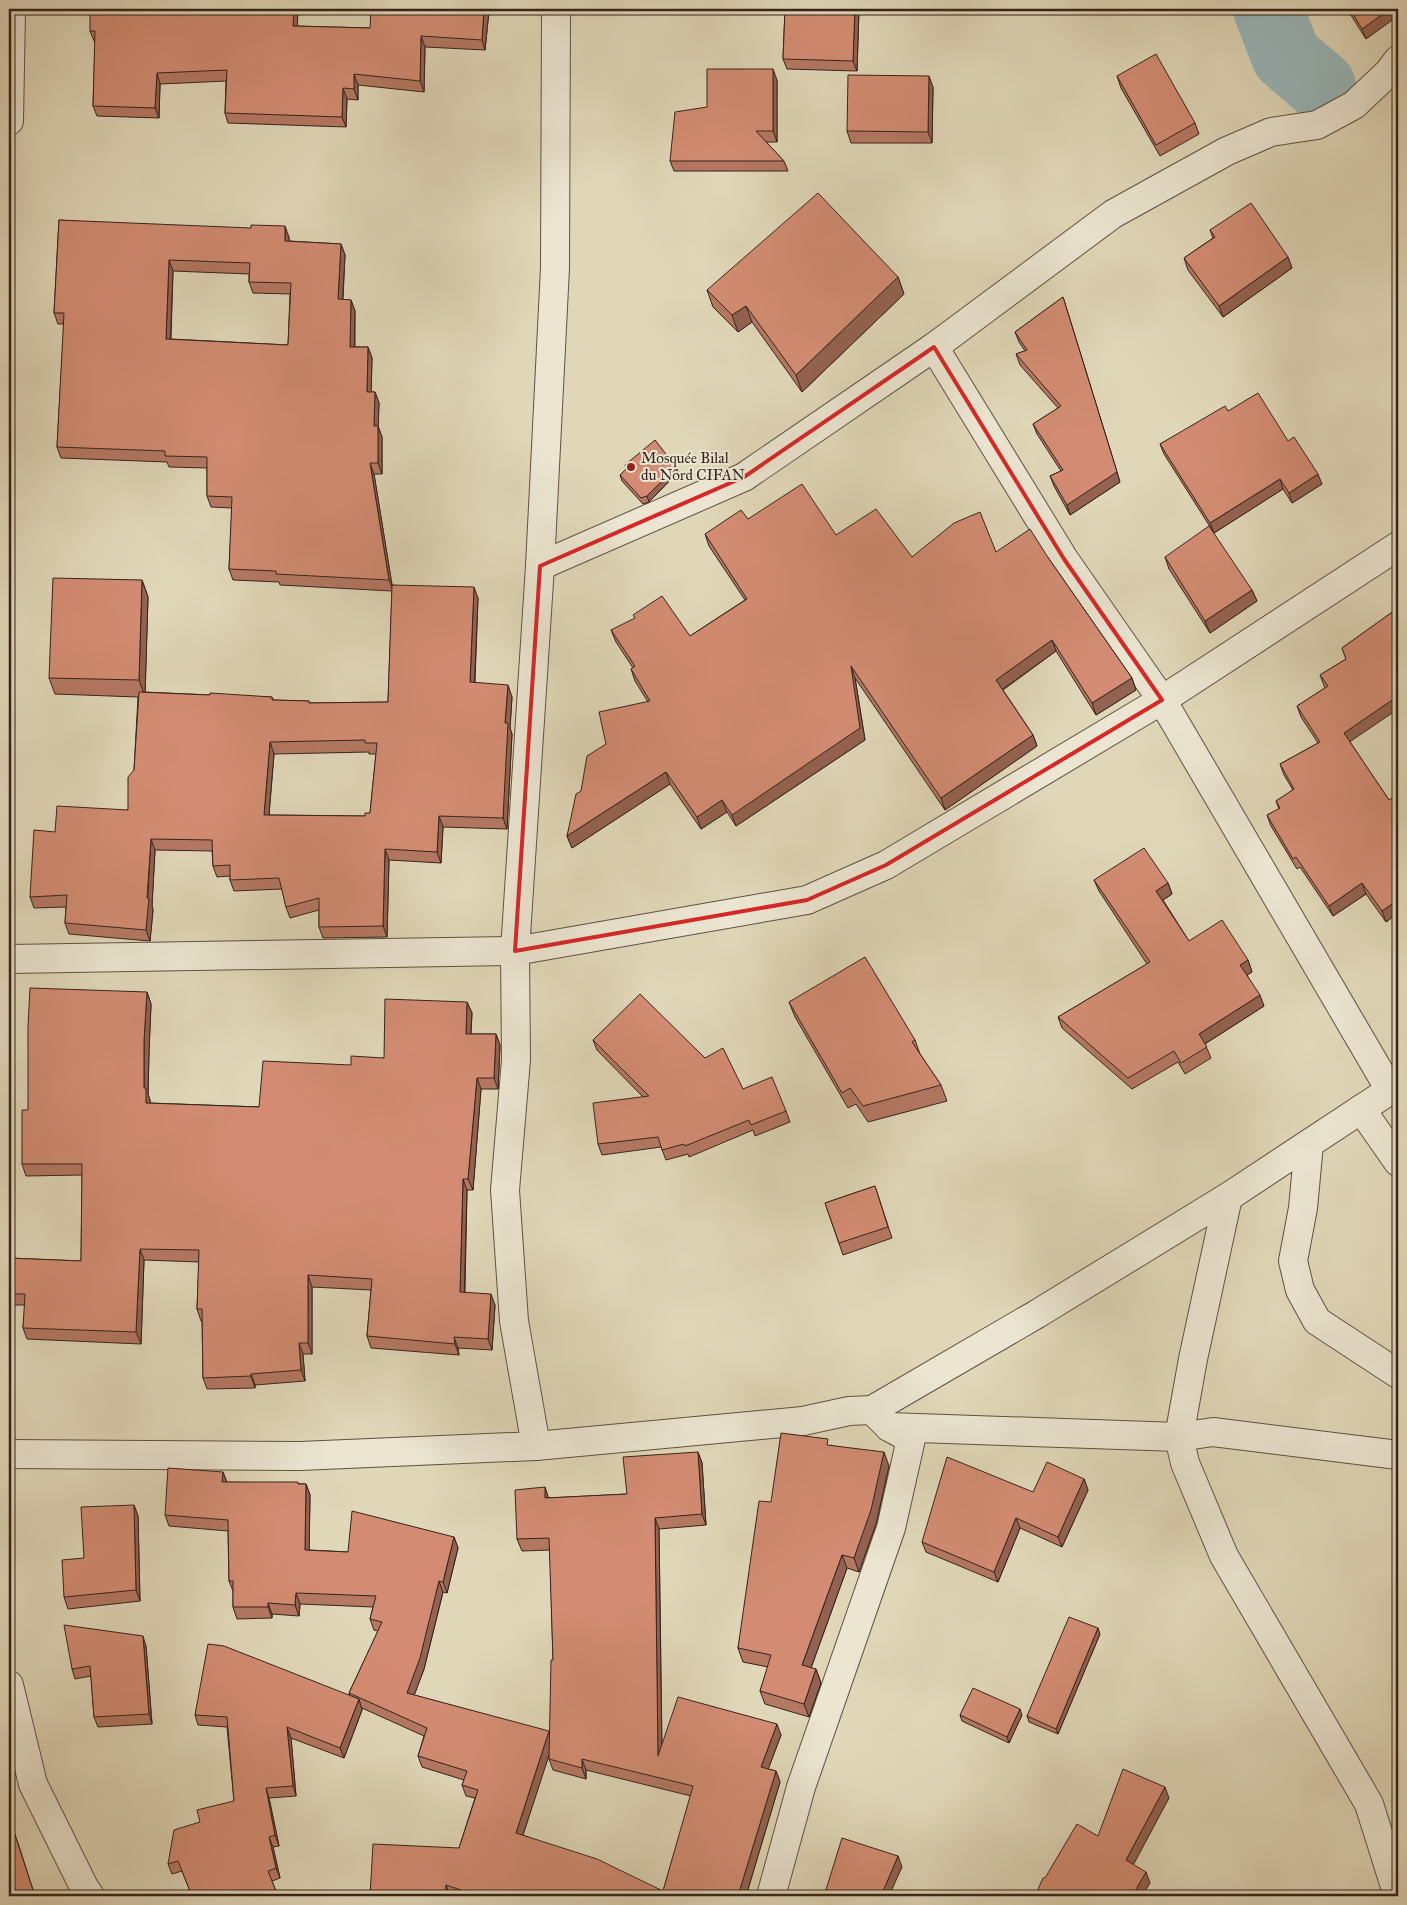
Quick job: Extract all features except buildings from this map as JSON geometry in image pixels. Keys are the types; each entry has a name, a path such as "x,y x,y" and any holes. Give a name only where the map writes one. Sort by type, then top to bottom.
{"street":[{"path":"9,121 11,9"},
{"path":"536,1446 514,1321 505,1190 516,1060 515,951 540,566 555,268 556,9"},
{"path":"540,566 744,477 934,347 1113,214 1227,151 1271,132 1317,125 1354,105 1388,73 1398,60"},
{"path":"881,1419 1037,1314 1228,1197 1394,1088 1162,700 1064,559 934,347"},
{"path":"9,959 515,951 807,900 886,865 1162,700 1398,546"},
{"path":"1361,1109 1398,1162"},
{"path":"1309,1144 1303,1208 1293,1261 1300,1290 1317,1321 1398,1374"},
{"path":"1228,1197 1193,1359 1179,1437 1185,1463 1224,1556 1369,1804 1398,1896"},
{"path":"9,1454 300,1456 536,1446 803,1421 849,1411 881,1419 1179,1437 1213,1432 1398,1455"},
{"path":"771,1896 801,1787 891,1528 911,1439 881,1419"},
{"path":"9,1685 33,1784 90,1896"}],"highlighted area":[{"path":"934,347 1064,559 1162,700 886,865 807,900 515,951 540,566 744,477"}],"waterway":[{"path":"1268,9 1286,56 1321,86"}],"place":[{"name":"Mosquée Bilal du Nord CIFAN","path":"631,467"}]}
